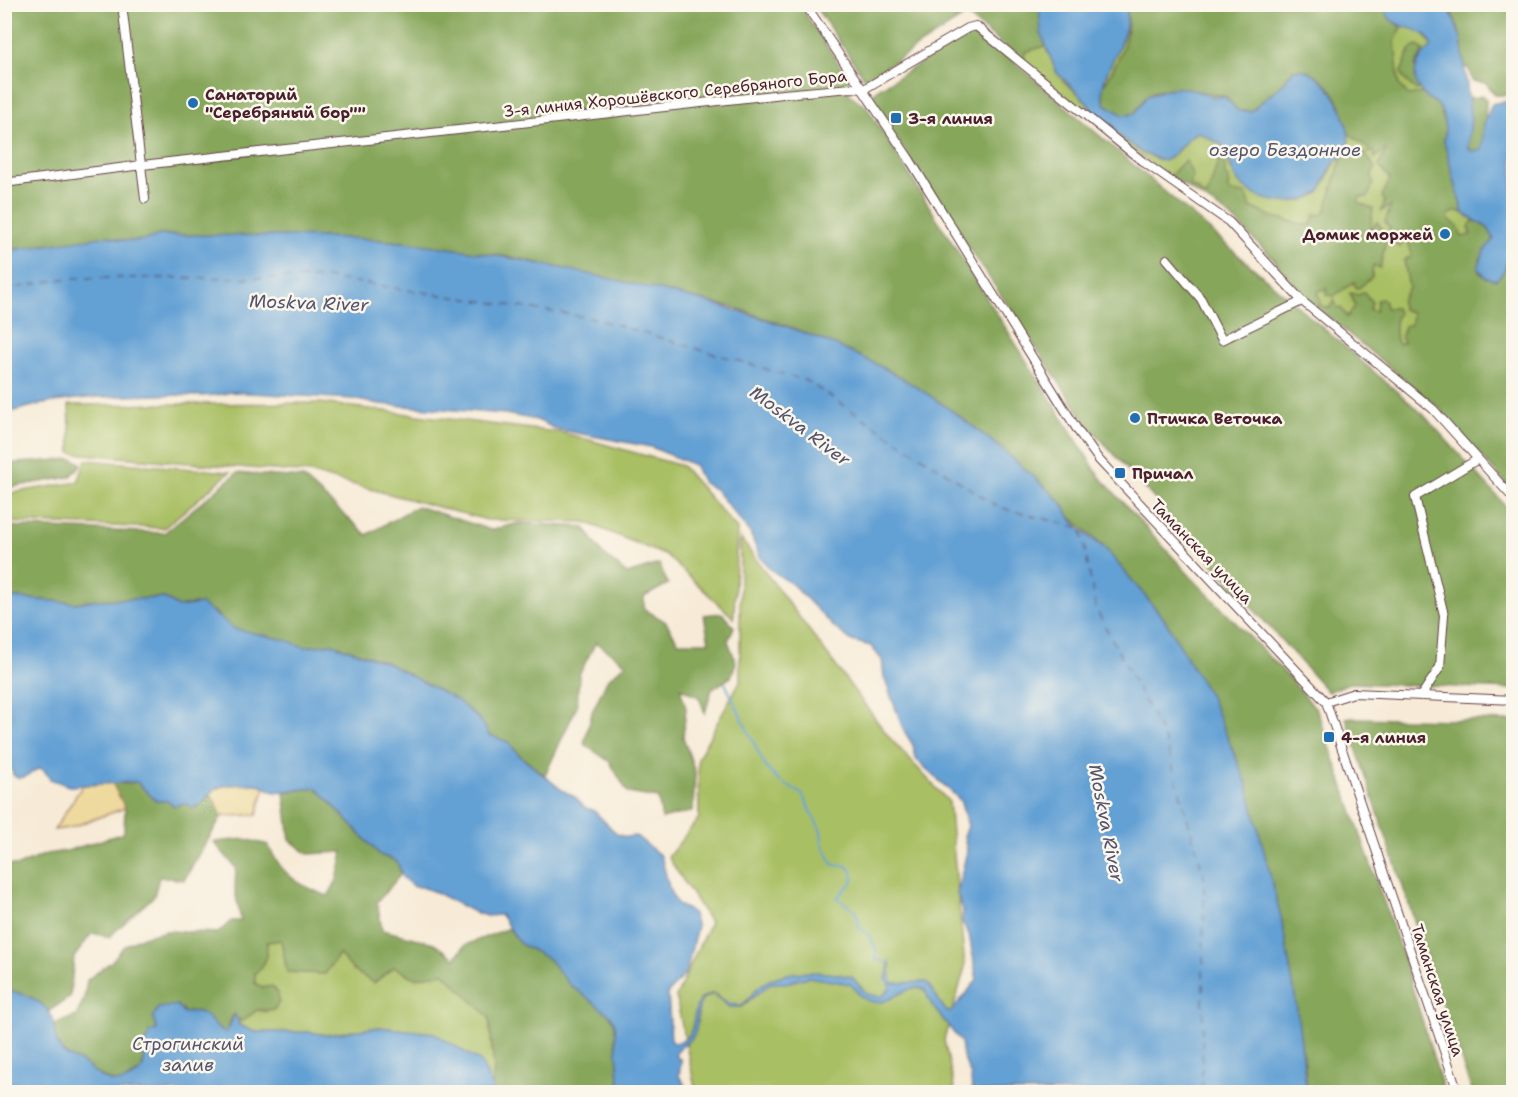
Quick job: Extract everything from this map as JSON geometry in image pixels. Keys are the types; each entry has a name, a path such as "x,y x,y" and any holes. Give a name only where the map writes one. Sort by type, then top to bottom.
{"street":[{"path":"122,4 145,199"},
{"name":"Таманская улица","path":"805,4 864,89 1078,431 1099,460 1326,702 1458,1092"},
{"name":"3-я линия Хорошёвского Серебряного Бора","path":"4,183 142,165 783,94 864,89 968,28 976,26 1142,161 1216,211 1258,252 1302,301 1433,409 1514,500"},
{"path":"1167,259 1201,299 1222,340 1302,301"},
{"path":"1421,696 1440,667 1444,615 1415,497 1478,459"},
{"path":"1326,702 1354,693 1514,700"}],"green space":[{"path":"4,5 799,5 848,77 849,94 866,106 1099,476 1317,710 1402,954 1444,1092 1307,1092 1304,1056 1165,620 1105,548 1066,513 1063,504 858,356 798,330 736,308 516,258 403,242 326,237 159,235 150,240 50,244 5,251"},
{"path":"814,5 1039,5 1045,46 1025,52 1024,62 966,15 866,80"},
{"path":"1039,5 1041,33 1046,49 1063,81 1082,97 1094,114 1142,153 1157,159 1168,159 1198,132 1222,145 1232,171 1250,192 1281,200 1301,201 1319,193 1336,161 1346,152 1347,127 1102,94 1107,71 1126,29 1126,5 1386,5 1395,23 1421,31 1432,45 1416,64 1422,93 1463,213 1488,228 1453,257 1434,404 1304,297 1272,257 1230,216 1131,150 1008,48"},
{"path":"1126,5 1386,5 1395,23 1402,27 1395,41 1399,85 1409,96 1422,93 1438,105 1441,111 1446,130 1444,141 1463,213 1457,211 1448,215 1448,219 1458,226 1462,237 1471,235 1469,227 1473,220 1488,228 1494,239 1480,259 1479,272 1485,277 1496,280 1507,265 1511,246 1513,208 1513,492 1437,406 1304,297 1272,257 1230,216 1170,176 1185,160 1193,175 1190,187 1197,188 1202,195 1207,196 1219,159 1225,165 1225,175 1229,178 1228,189 1231,192 1246,194 1251,207 1270,216 1305,225 1311,224 1315,214 1321,215 1325,212 1342,157 1349,150 1363,151 1376,169 1372,173 1373,184 1368,197 1360,197 1358,202 1373,209 1370,230 1377,222 1387,236 1380,268 1373,265 1372,277 1359,288 1356,288 1354,282 1334,296 1327,295 1327,289 1318,291 1321,300 1319,305 1330,308 1334,299 1337,308 1341,308 1347,317 1355,306 1350,293 1359,295 1364,292 1372,302 1369,310 1376,311 1377,300 1382,299 1386,308 1396,308 1398,313 1395,328 1399,344 1404,342 1401,337 1404,326 1411,324 1412,313 1402,309 1401,301 1409,288 1404,260 1412,256 1407,236 1400,247 1389,242 1390,229 1385,222 1391,206 1381,211 1385,201 1382,197 1390,179 1379,166 1386,149 1375,158 1374,151 1369,153 1369,149 1348,132 1340,104 1332,91 1315,74 1300,69 1293,70 1283,84 1251,111 1238,111 1225,96 1172,89 1152,93 1145,98 1134,114 1123,115 1105,104 1102,89 1118,59 1125,39 1128,17"},
{"path":"1448,5 1513,5 1513,95 1495,95 1486,83 1472,81 1469,69 1464,66 1458,27"},
{"path":"973,31 978,31 1423,414 1513,514 1513,689 1349,683 1328,692 1087,424 871,101 875,91"},
{"path":"1418,46 1424,50 1415,66 1419,89 1416,90 1403,78 1401,72 1411,48"},
{"path":"1483,95 1486,100 1484,144 1482,150 1476,151 1467,145 1471,120 1468,97 1475,98"},
{"path":"320,403 564,433 682,466 737,529 734,618 667,556 585,522 487,520 310,473 71,453 69,405"},
{"path":"73,459 81,463 81,466 70,477 5,488 5,464"},
{"path":"86,460 230,472 164,528 5,522 5,494 78,482"},
{"path":"237,473 303,478 367,535 417,506 491,530 519,523 584,527 602,553 627,574 659,564 668,584 644,597 644,609 666,622 678,642 709,642 704,615 722,613 734,627 728,641 736,662 731,677 712,689 705,713 699,697 680,688 686,708 683,737 695,772 693,811 662,819 658,798 628,793 610,762 584,744 592,712 607,680 626,664 596,642 579,675 577,706 545,775 520,756 508,743 489,735 477,717 461,704 385,662 332,644 304,647 274,637 251,634 228,627 215,612 195,604 178,607 164,598 94,600 75,603 5,597 5,526 164,533"},
{"path":"740,538 889,737 949,802 965,967 944,1040 955,1092 696,1092 676,997 710,922 668,857 699,818 698,758 740,681"},
{"path":"1346,718 1513,721 1513,1092 1472,1092"},
{"path":"111,781 124,784 137,782 156,801 168,801 174,806 186,803 196,808 210,791 222,816 184,880 159,877 154,896 109,937 92,933 74,957 70,997 49,1011 20,993 5,991 5,864 18,866 46,854 67,851 124,833 125,808"},
{"path":"317,788 380,855 397,861 401,874 377,902 382,930 434,943 455,958 465,945 509,928 519,943 549,959 569,984 608,1012 615,1024 620,1092 492,1092 494,1067 489,1017 444,973 415,978 394,967 374,983 354,971 339,954 325,974 287,972 281,940 267,942 266,960 255,973 255,983 262,988 272,986 278,993 279,1002 274,1010 257,1010 242,1021 233,1015 226,1033 199,1012 184,1013 182,1009 161,1008 157,1030 145,1041 142,1070 120,1084 69,1057 59,1048 55,1036 55,1024 76,1016 84,999 87,980 112,961 123,947 139,938 166,931 218,933 231,921 241,921 235,890 236,868 214,842 245,839 268,845 279,864 292,878 328,896 337,880 343,852 308,854 290,840 284,792"},
{"path":"282,940 287,972 325,974 339,953 354,971 394,967 415,978 444,973 489,1016 494,1067 493,1088 481,1062 434,1033 379,1027 326,1035 309,1032 255,1032 239,1025 239,1020 243,1021 257,1010 266,1012 262,988 255,983 255,972 262,968 267,942"}],"sand":[{"path":"111,781 125,808 69,828 54,830 84,783 92,785"},
{"path":"253,783 265,786 257,815 222,816 210,791 227,785"}],"water":[{"name":"озеро Бездонное","path":"1039,5 1126,5 1127,19 1124,33 1104,81 1103,93 1105,104 1123,115 1134,114 1147,96 1171,88 1188,88 1211,96 1225,97 1238,111 1251,111 1283,84 1293,70 1305,70 1316,75 1334,96 1346,123 1349,136 1348,147 1334,164 1319,193 1309,198 1286,202 1264,198 1245,188 1235,178 1222,145 1198,132 1189,137 1170,158 1164,161 1142,153 1103,123 1082,97 1056,72 1041,33"},
{"path":"1386,5 1448,5 1461,38 1471,120 1468,148 1474,151 1482,150 1484,124 1492,104 1505,101 1513,108 1513,241 1504,271 1496,280 1485,277 1478,268 1484,251 1494,239 1488,228 1463,213 1444,141 1445,124 1442,112 1422,93 1416,81 1418,63 1431,48 1429,39 1416,30 1392,21 1387,15"},
{"name":"Moskva River","path":"159,235 311,237 402,242 527,261 651,288 753,315 820,339 884,368 935,399 973,427 1046,488 1063,504 1070,517 1081,529 1105,548 1165,620 1211,698 1247,784 1282,921 1296,1002 1307,1092 972,1092 971,1076 963,1057 961,1042 933,1007 924,989 908,990 887,1000 872,1002 863,998 850,984 808,977 786,983 771,983 741,1007 729,1007 713,994 702,999 695,1033 675,1055 681,1060 679,1076 687,1092 620,1092 615,1024 611,1016 569,984 549,959 519,943 501,915 486,916 435,892 422,887 414,887 403,878 397,861 380,855 317,788 274,792 259,784 227,785 216,788 202,803 192,808 186,803 174,806 168,801 156,801 137,782 69,786 50,779 44,770 39,768 25,777 18,778 13,775 10,763 5,764 5,597 75,603 94,600 164,598 178,607 201,604 235,629 286,640 304,647 332,644 385,662 457,700 483,723 489,735 508,742 520,756 562,790 575,797 585,808 593,810 617,834 626,837 636,836 661,856 670,891 678,905 692,912 697,926 686,973 668,993 671,1040 674,1043 688,1037 697,1004 701,998 713,993 730,1004 742,1005 761,985 782,975 818,972 852,977 867,994 882,997 890,988 886,979 890,961 891,983 927,982 946,1011 951,1012 977,980 969,934 962,922 963,910 957,894 967,851 964,836 968,826 960,800 916,759 913,745 903,729 884,677 882,660 871,646 852,641 835,628 793,585 771,570 760,557 750,533 715,489 703,483 694,465 651,447 556,429 537,420 505,414 379,404 352,399 231,392 202,396 116,396 41,404 5,414 5,251 109,236 134,241"},
{"name":"Строгинский залив","path":"5,991 21,994 42,1004 50,1012 56,1040 63,1053 112,1082 124,1081 140,1072 144,1060 143,1044 149,1038 149,1032 157,1030 153,1017 158,1008 177,1005 184,1013 192,1011 204,1014 226,1033 235,1014 239,1025 255,1032 309,1032 326,1035 379,1027 434,1033 481,1062 493,1088 492,1092 5,1092"}],"waterway":[{"path":"725,683 766,768 779,781 802,794 821,831 822,843 833,865 847,866 852,871 853,881 837,898 856,912 858,926 869,935 876,949 876,960 887,962"}],"ferry route":[{"path":"4,290 68,278 329,278 593,318 807,381 998,507 1081,528 1096,609 1165,740 1204,876 1202,1092"}],"place":[{"name":"Санаторий \"Серебряный бор\"\"","path":"193,103"},
{"name":"3-я линия","path":"896,118"},
{"name":"Домик моржей","path":"1445,234"},
{"name":"Птичка Веточка","path":"1135,418"},
{"name":"Причал","path":"1120,473"},
{"name":"4-я линия","path":"1329,737"}]}
